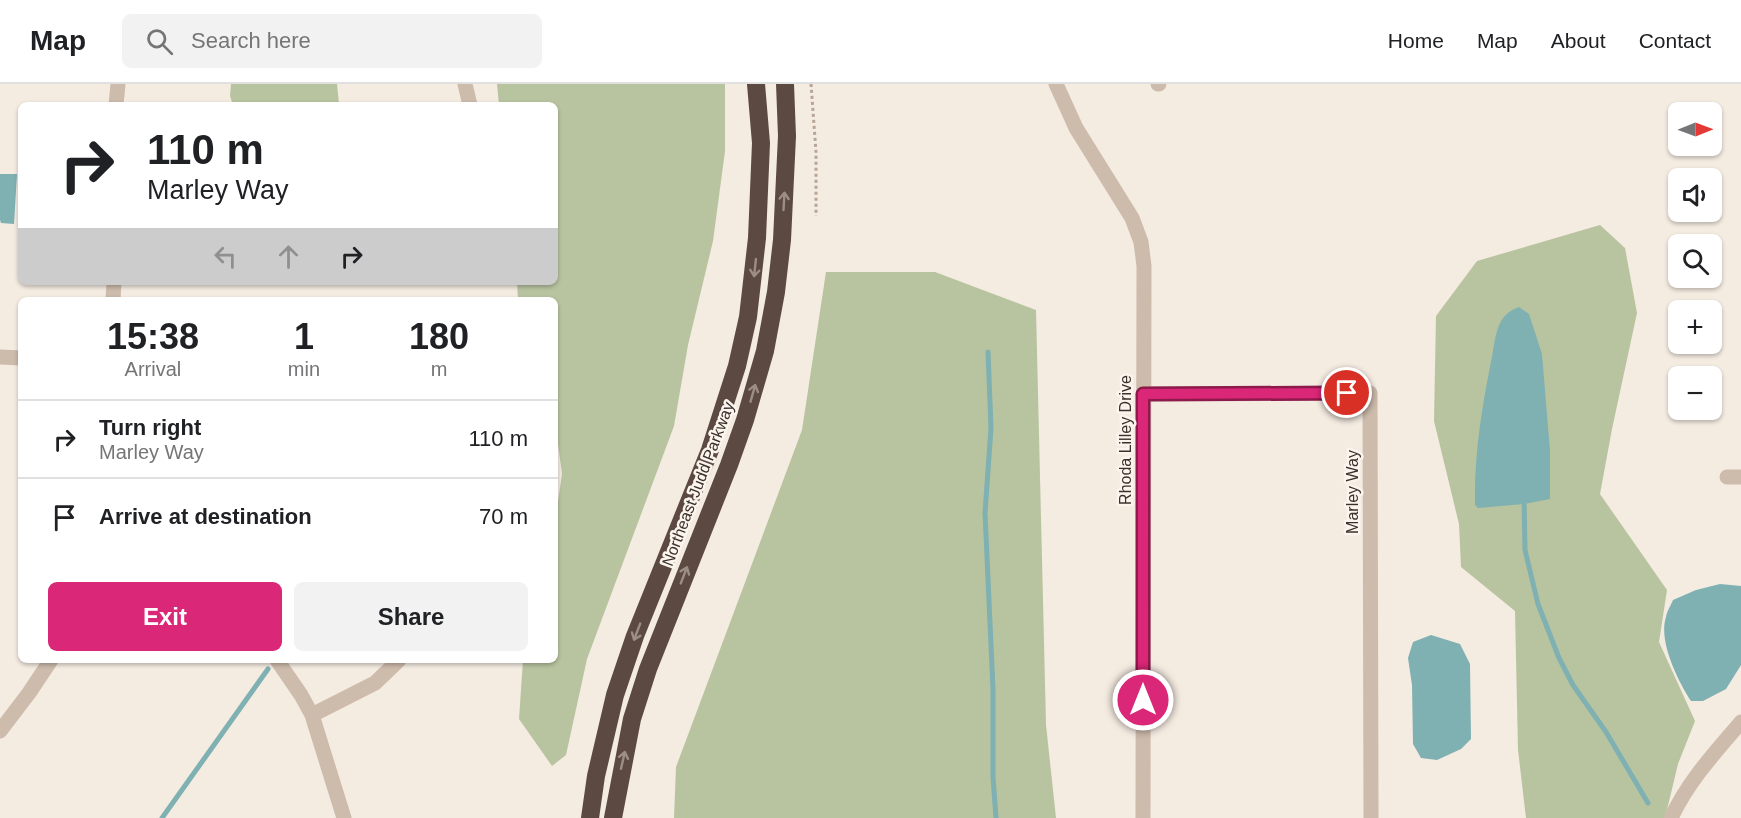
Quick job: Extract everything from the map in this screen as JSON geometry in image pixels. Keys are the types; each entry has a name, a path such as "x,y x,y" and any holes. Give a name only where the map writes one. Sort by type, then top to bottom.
{"highway":[{"name":"Northeast Judd Parkway","path":"590,818 596,776 615,695 635,636 710,450 726,403 748,317 758,238 761,143 756,84"},
{"name":"Northeast Judd Parkway","path":"613,818 632,719 648,669 746,420 765,351 776,292 782,240 787,136 785,84"}],"street":[{"path":"116,102 118,84"},
{"path":"465,84 469,102"},
{"name":"Rhoda Lilley Drive","path":"1056,84 1076,128 1132,218 1141,242 1144,266 1143,818"},
{"path":"0,357 18,358"},
{"name":"Marley Way","path":"1143,394 1370,393 1371,818"},
{"path":"0,731 49,663"},
{"path":"279,663 302,695 312,715 344,818"},
{"path":"312,715 375,683 396,663"},
{"path":"1671,818 1690,781 1741,723"}],"path":[{"path":"811,84 816,152 816,216"}],"green space":[{"path":"231,84 337,84 339,102 232,102"},
{"path":"497,84 725,84 725,151 713,241 688,345 674,426 587,659 566,755 552,766 519,719 523,663 558,663 558,501 562,474 558,444 558,297 518,297 517,285 558,285 558,102 499,102"},
{"path":"1600,225 1625,248 1637,313 1600,494 1667,590 1659,642 1695,721 1678,764 1665,818 1526,818 1518,750 1515,611 1461,567 1459,524 1434,421 1436,316 1477,261"},
{"path":"826,272 935,272 1036,310 1046,725 1056,818 674,818 676,767 802,430"}],"water":[{"path":"0,174 17,174 14,224 1,223 0,220"},
{"path":"1519,307 1529,314 1542,354 1550,451 1550,499 1478,508 1475,505 1477,449 1497,330 1506,315"},
{"path":"1720,584 1741,586 1741,665 1726,689 1703,701 1691,701 1675,672 1667,649 1664,627 1673,600 1696,590"},
{"path":"1431,635 1460,644 1470,664 1471,739 1461,749 1437,760 1421,758 1413,744 1412,685 1408,658 1413,642"}],"waterway":[{"path":"988,352 991,428 985,513 996,818"},
{"path":"1524,498 1525,550 1538,604 1559,658 1573,685 1606,732 1648,803"},
{"path":"162,818 268,669"}],"route":[{"path":"1143,700 1143,394 1347,393"}]}
